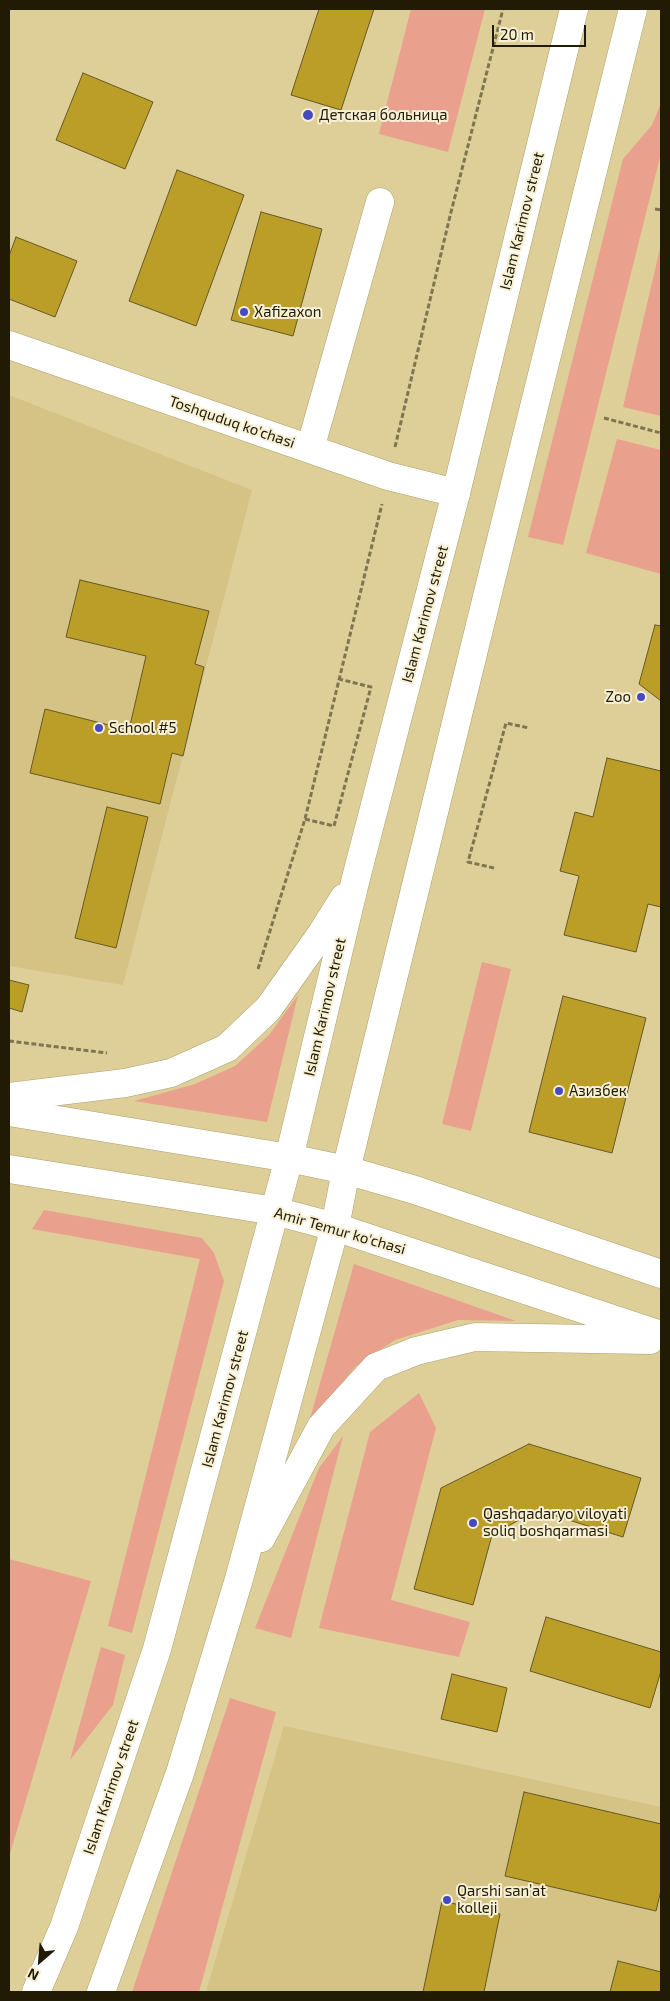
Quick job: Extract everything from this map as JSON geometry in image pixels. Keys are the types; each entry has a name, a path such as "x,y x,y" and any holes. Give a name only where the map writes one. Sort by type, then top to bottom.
{"main road":[{"name":"Islam Karimov street","path":"36,1992 64,1927 156,1654 289,1158 356,878 456,494 574,9"},
{"path":"101,1992 180,1773 239,1579 335,1227 346,1170 633,9"},
{"path":"310,449 380,202"},
{"name":"Toshquduq ko'chasi","path":"9,345 388,476 456,494"},
{"path":"9,1097 125,1083 171,1074 227,1048 268,1009 322,933 356,878"},
{"path":"9,1112 289,1158 346,1170 415,1190 661,1274"},
{"name":"Amir Temur ko'chasi","path":"9,1169 275,1211 335,1227 661,1335"},
{"path":"239,1579 321,1427 376,1367 416,1351 474,1337 661,1340"}],"path":[{"path":"257,971 305,819 448,225 503,9"},
{"path":"655,209 661,210"},
{"path":"604,418 661,433"},
{"path":"305,819 334,826 371,687 339,680"},
{"path":"494,868 468,862 506,723 529,728"},
{"path":"9,1041 115,1053"}],"shaded area":[{"path":"411,9 485,9 448,152 379,134"},
{"path":"661,103 661,153 563,545 528,537 623,159 652,125"},
{"path":"661,244 661,416 623,407"},
{"name":"School #5","path":"9,395 252,490 123,985 9,966"},
{"path":"617,439 661,450 661,574 586,553"},
{"path":"482,962 511,969 471,1131 442,1124"},
{"path":"298,995 267,1122 134,1101 195,1084 235,1066 269,1035"},
{"path":"44,1210 202,1238 214,1253 224,1281 132,1633 108,1626 200,1259 32,1229"},
{"path":"354,1264 516,1321 458,1320 395,1340 356,1366 309,1422"},
{"path":"419,1393 436,1428 391,1600 470,1622 459,1657 319,1628 370,1432"},
{"path":"343,1436 291,1638 255,1628 319,1468"},
{"path":"9,1559 91,1581 9,1857"},
{"path":"101,1647 125,1655 113,1705 70,1760"},
{"path":"230,1698 276,1712 199,1992 132,1992"},
{"name":"Qarshi san’at kolleji","path":"284,1726 661,1807 661,1992 206,1992"}],"building":[{"path":"319,9 374,9 341,110 291,95"},
{"path":"83,73 153,102 125,169 56,140"},
{"path":"177,170 244,195 196,326 129,301"},
{"path":"261,212 322,229 293,336 231,320"},
{"path":"16,237 77,261 55,317 9,299 9,256"},
{"path":"80,580 209,611 195,664 204,667 183,756 172,753 160,804 30,773 45,709 129,730 146,656 66,637"},
{"path":"655,625 661,626 661,701 639,684"},
{"path":"607,758 661,771 661,907 648,904 636,952 564,935 579,876 560,871 575,812 593,817"},
{"path":"107,807 148,817 116,948 75,938"},
{"path":"9,980 29,985 22,1012 9,1008"},
{"path":"563,996 646,1018 612,1153 529,1132"},
{"name":"Qashqadaryo viloyati soliq boshqarmasi","path":"529,1444 641,1478 623,1537 537,1510 492,1535 473,1605 414,1589 441,1488"},
{"path":"546,1617 661,1652 661,1671 650,1708 530,1671"},
{"path":"452,1674 507,1688 497,1732 441,1719"},
{"path":"524,1792 661,1824 661,1890 656,1911 505,1876"},
{"path":"442,1901 500,1914 484,1992 423,1992"},
{"path":"618,1961 661,1972 661,1992 610,1992"}],"place":[{"name":"Детская больница","path":"308,115"},
{"name":"Xafizaxon","path":"244,312"},
{"name":"Zoo","path":"641,697"},
{"name":"School #5","path":"99,728"},
{"name":"Азизбек","path":"559,1091"},
{"name":"Qashqadaryo viloyati soliq boshqarmasi","path":"473,1523"},
{"name":"Qarshi san’at kolleji","path":"447,1900"}]}
